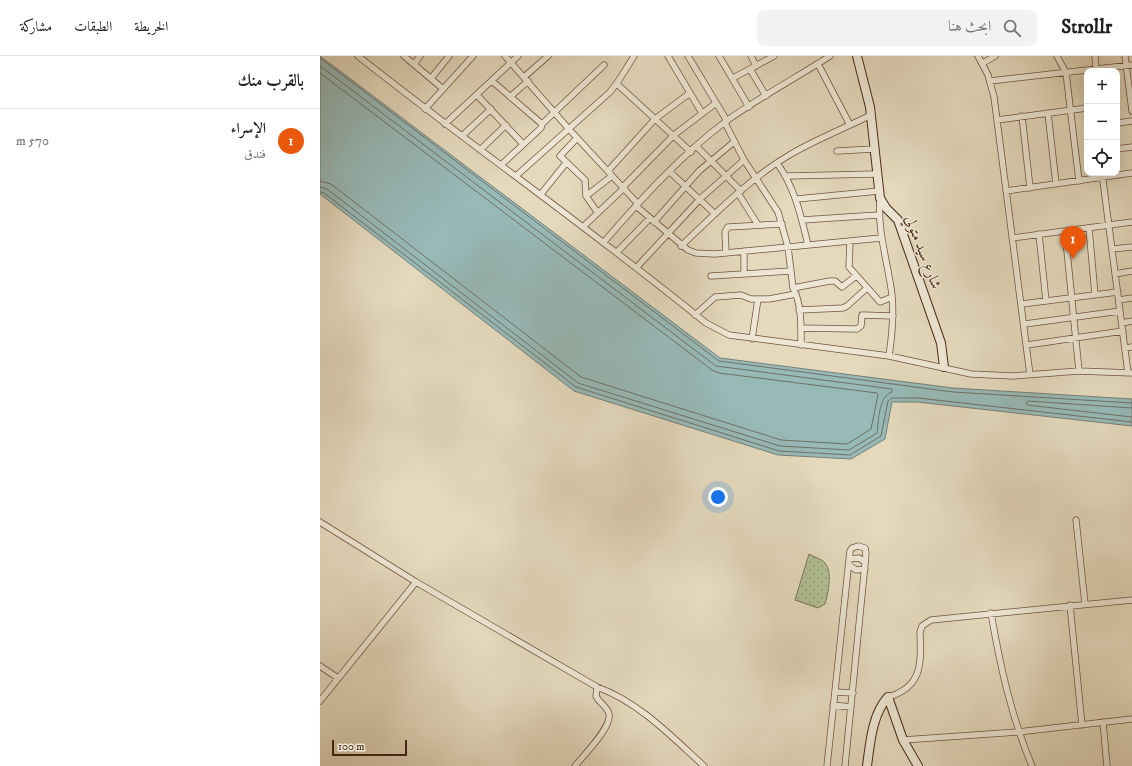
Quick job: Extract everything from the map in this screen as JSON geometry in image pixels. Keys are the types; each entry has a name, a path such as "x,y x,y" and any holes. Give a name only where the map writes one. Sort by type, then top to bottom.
{"street":[{"path":"358,56 425,109 584,226 695,315 719,331 752,339 889,356 978,374 1030,375 1079,371 1130,373 1125,348 1102,176"},
{"path":"404,56 442,88"},
{"path":"414,64 420,56"},
{"path":"434,76 449,56"},
{"path":"425,109 442,88 473,56"},
{"path":"505,56 637,205 681,246 696,253 726,253 881,238"},
{"path":"445,124 518,56"},
{"path":"510,97 548,56"},
{"path":"516,176 617,84 634,56"},
{"path":"668,56 702,113"},
{"path":"688,56 716,103 744,160 775,205 788,247 793,288 796,294 799,310 801,345"},
{"path":"719,56 749,107"},
{"path":"751,56 756,66"},
{"path":"733,78 774,56"},
{"path":"604,242 637,205 670,172 726,122 830,56"},
{"name":"شارع سيد متولي","path":"857,56 871,115 879,195 886,208 898,220 941,343 944,367"},
{"path":"978,56 983,63 990,81 997,120 1012,238 1028,345 1030,375"},
{"path":"983,63 995,56"},
{"path":"1057,56 1066,73 1080,181"},
{"path":"1093,68 1095,56"},
{"path":"1125,56 1129,65 1132,111"},
{"path":"818,64 850,125"},
{"path":"501,165 541,128 542,124 604,65"},
{"path":"1107,68 1129,65"},
{"path":"750,69 766,96"},
{"path":"990,81 1084,71"},
{"path":"492,81 542,124"},
{"path":"617,84 691,152"},
{"path":"608,171 655,119 690,93"},
{"path":"477,94 523,144"},
{"path":"584,226 674,135 716,103"},
{"path":"997,120 1084,108"},
{"path":"462,136 491,109"},
{"path":"1048,113 1056,184"},
{"path":"681,246 714,214 756,178 791,154 871,115"},
{"path":"1022,116 1030,188"},
{"path":"1120,123 1132,121"},
{"path":"480,150 506,125"},
{"path":"577,138 560,154 560,157 585,180 586,196 598,213"},
{"path":"617,252 652,220 711,160 734,142"},
{"path":"697,147 726,174 739,192 758,225"},
{"path":"1120,149 1132,147"},
{"path":"837,151 874,149"},
{"path":"636,268 700,199 726,174 744,160"},
{"path":"541,194 566,163"},
{"path":"777,164 787,176 796,199 808,245"},
{"path":"670,172 714,214"},
{"path":"1120,174 1132,173"},
{"path":"787,176 876,174"},
{"path":"586,196 612,176"},
{"path":"1006,191 1080,181 1098,176"},
{"path":"796,199 879,195 878,215 892,297 893,316 889,356"},
{"path":"802,220 878,215"},
{"path":"1012,238 1132,222"},
{"path":"726,253 727,228 782,224"},
{"path":"1089,228 1095,295"},
{"path":"1065,231 1077,338 1079,371"},
{"path":"1039,234 1046,301"},
{"path":"850,241 848,265 856,276 880,302 892,297"},
{"path":"1112,250 1132,247"},
{"path":"744,251 744,273"},
{"path":"711,276 791,271"},
{"path":"1115,274 1132,271"},
{"path":"793,288 830,281 835,281 842,287 856,276"},
{"path":"799,310 842,308 849,305 867,288"},
{"path":"1022,304 1118,292"},
{"path":"695,315 715,297 741,295 758,299 796,294"},
{"path":"1119,300 1132,298"},
{"path":"752,339 758,299"},
{"path":"1024,324 1120,311"},
{"path":"801,328 857,329 861,326 862,315 893,316"},
{"path":"1122,323 1132,322"},
{"path":"1028,345 1123,331"},
{"path":"1125,348 1132,347"},
{"path":"1076,520 1085,604"},
{"path":"320,522 416,582 597,687 614,694 632,705 704,766"},
{"path":"827,766 850,549 858,546 865,548 866,551 865,569 845,766"},
{"path":"849,562 859,558 865,562"},
{"path":"849,562 856,570 865,569"},
{"path":"320,700 416,582"},
{"path":"867,766 870,742 879,710 888,697 902,693 911,686 916,679 918,671 920,632 922,626 926,622 991,613 1132,600"},
{"path":"1070,606 1082,725"},
{"path":"991,613 998,654 1018,732 1032,766"},
{"path":"320,666 338,678"},
{"path":"575,766 609,722 607,709 596,696 597,687"},
{"path":"835,692 853,694"},
{"path":"888,697 903,740 918,766"},
{"path":"833,705 851,707"},
{"path":"903,740 1018,732 1132,719"},
{"path":"1103,722 1107,766"}],"green space":[{"path":"809,554 824,562 829,572 829,583 825,604 818,608 795,600"}],"water":[{"path":"320,56 720,358 953,388 1132,399 1132,426 917,402 892,402 885,439 851,459 778,455 574,391 320,194"}],"place":[{"name":"الإسراء","path":"1073,259"}]}
